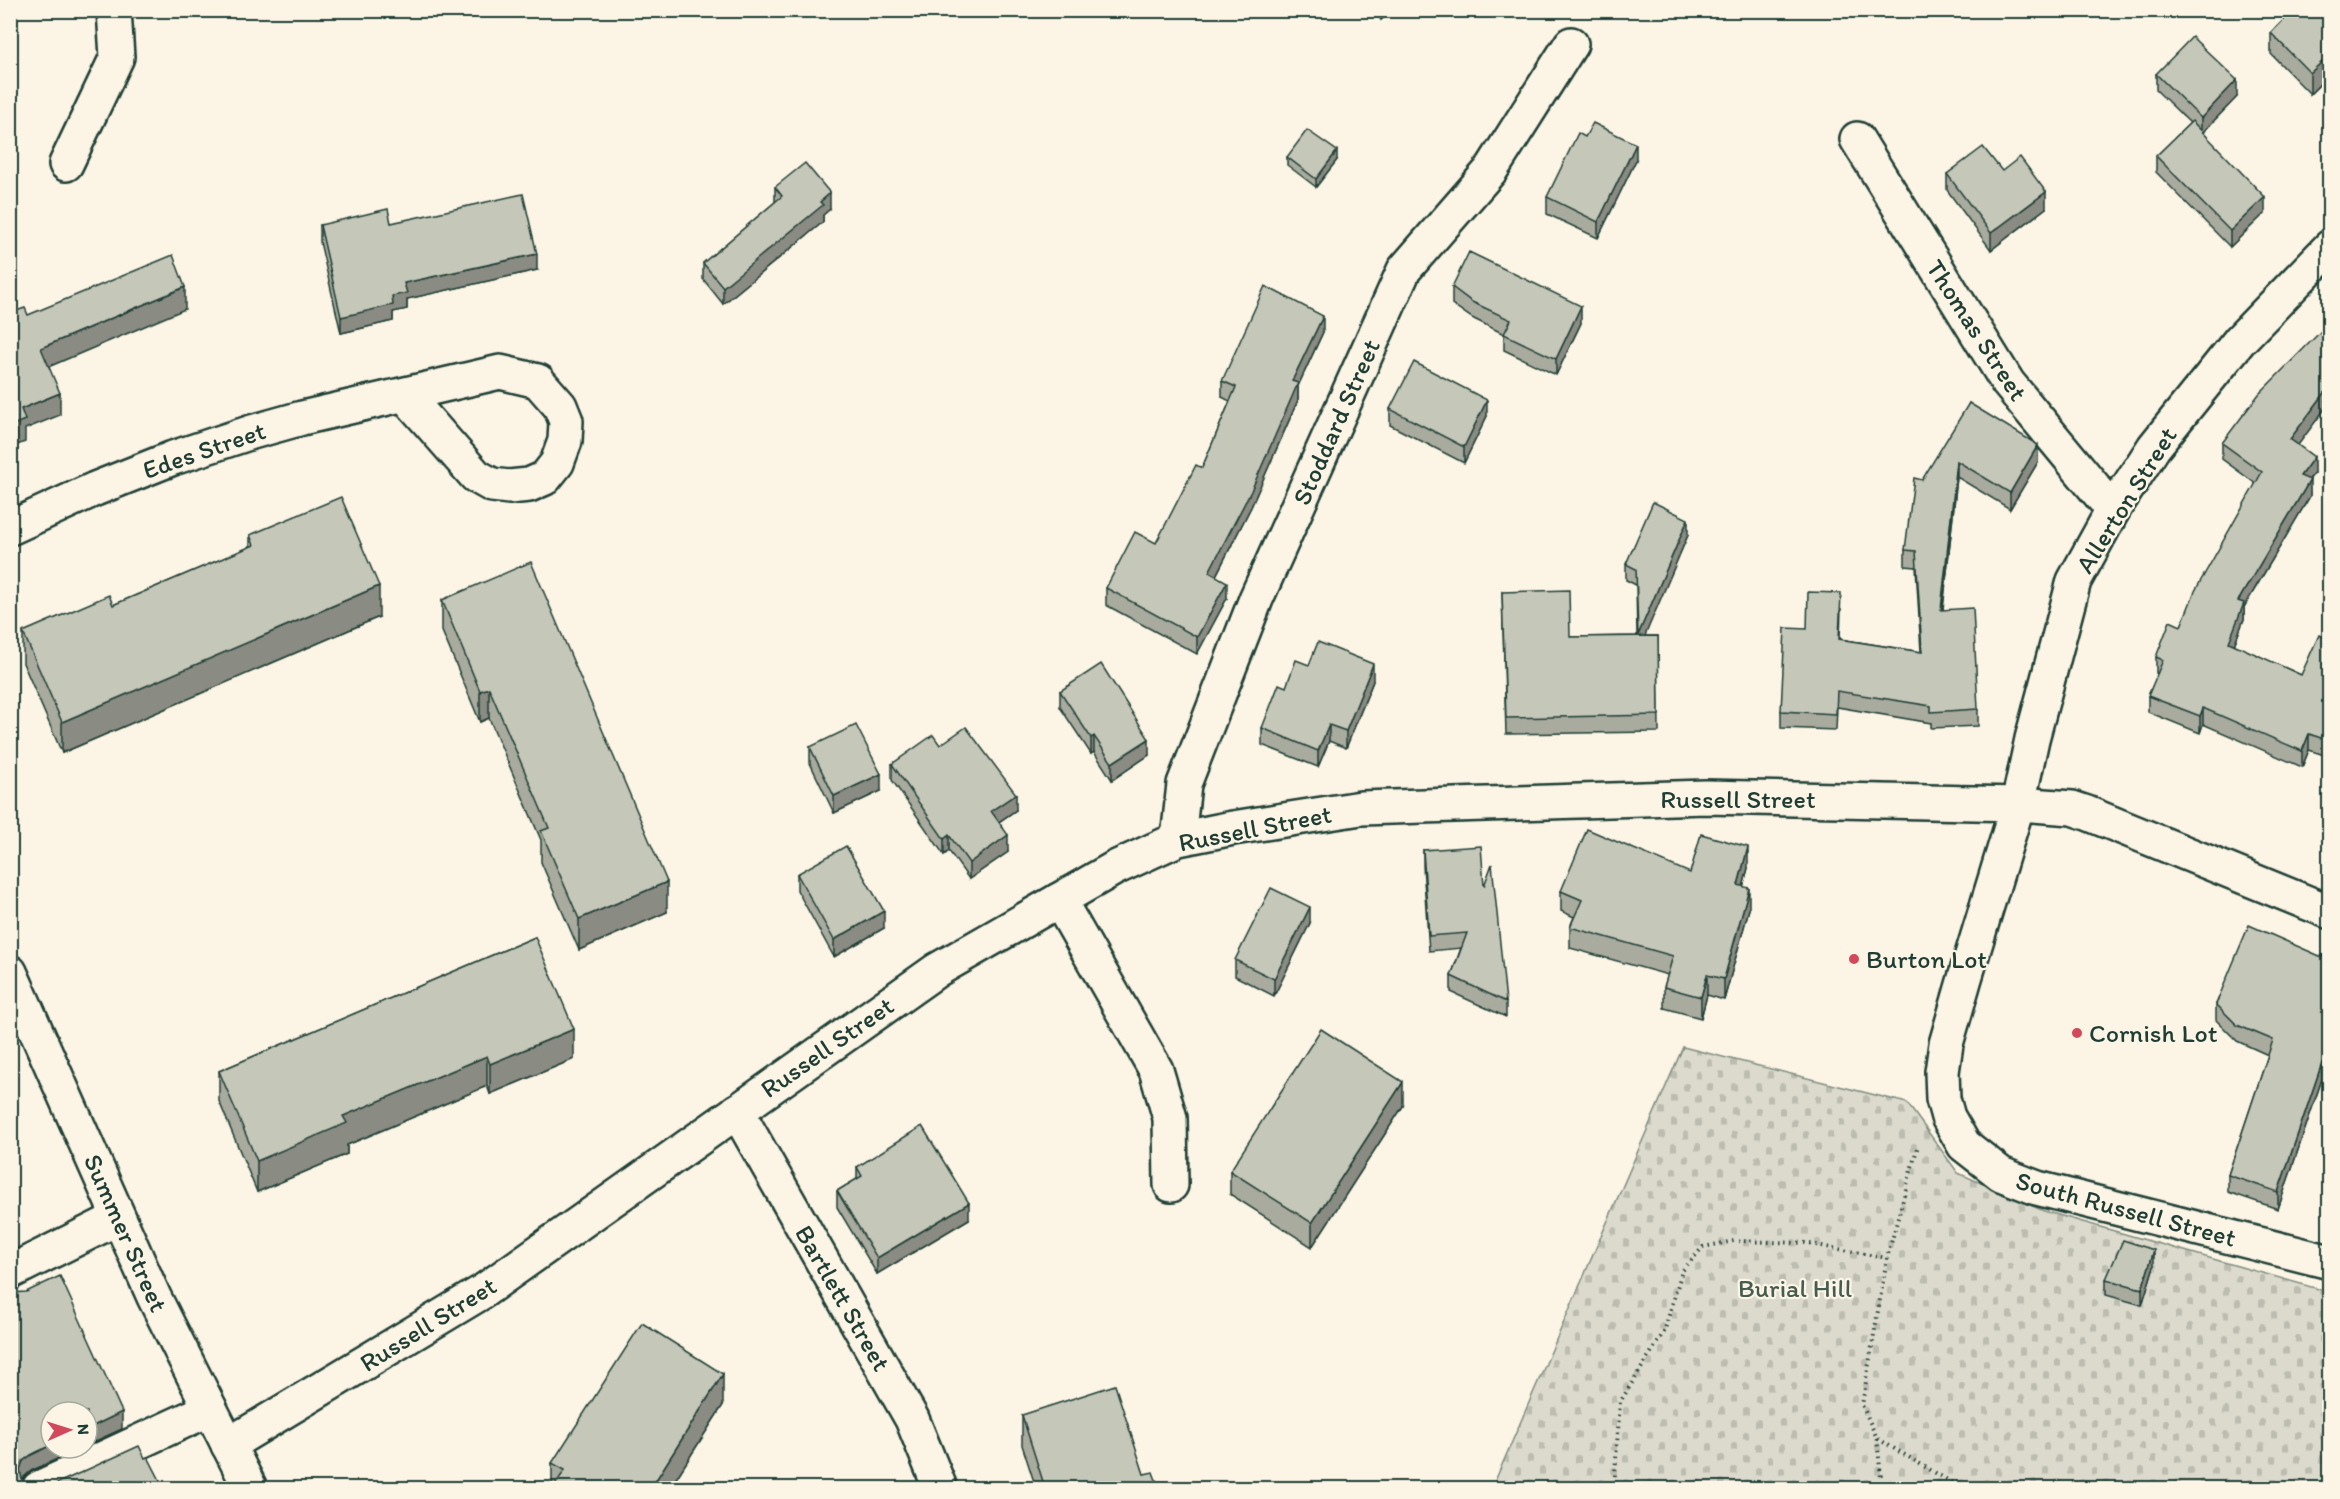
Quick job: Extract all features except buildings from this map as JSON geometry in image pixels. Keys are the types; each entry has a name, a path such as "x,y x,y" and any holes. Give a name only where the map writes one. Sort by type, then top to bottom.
{"street":[{"path":"66,164 117,57 114,10"},
{"name":"Stoddard Street","path":"1178,839 1184,784 1256,598 1404,270 1491,170 1571,44"},
{"name":"Thomas Street","path":"1857,139 2008,383 2113,510"},
{"name":"Allerton Street","path":"2018,804 2032,739 2074,581 2113,510 2154,447 2240,340 2330,247"},
{"name":"Edes Street","path":"10,528 95,489 241,435 302,418 500,372 538,381 560,406 566,421 565,441 557,463 545,478 529,485 509,487 492,485 476,476 405,395"},
{"name":"Russell Street","path":"228,1445 482,1292 937,970 1115,868 1178,839 1361,808 1705,797 2018,804 2072,808 2087,813 2330,912"},
{"name":"South Russell Street","path":"2018,804 1946,1044 1942,1072 1943,1099 1948,1116 1964,1145 2001,1174 2037,1188 2330,1262"},
{"path":"1059,900 1156,1070 1170,1118 1171,1185"},
{"name":"Summer Street","path":"10,972 154,1297 250,1488"},
{"name":"Bartlett Street","path":"737,1111 912,1419 940,1488"},
{"path":"10,1272 118,1218"},
{"path":"39,1488 210,1409"}],"path":[{"path":"1882,1488 1877,1438 1862,1405 1887,1258 1918,1143"},
{"path":"1614,1488 1620,1402 1664,1332 1682,1272 1703,1247 1734,1241 1805,1243 1887,1258"},
{"path":"1877,1438 1961,1488"}],"green space":[{"name":"Burial Hill","path":"1683,1047 1907,1103 1958,1173 2044,1211 2329,1292 2329,1488 1492,1488"}],"place":[{"name":"Burton Lot","path":"1854,959"},
{"name":"Cornish Lot","path":"2077,1033"}]}
